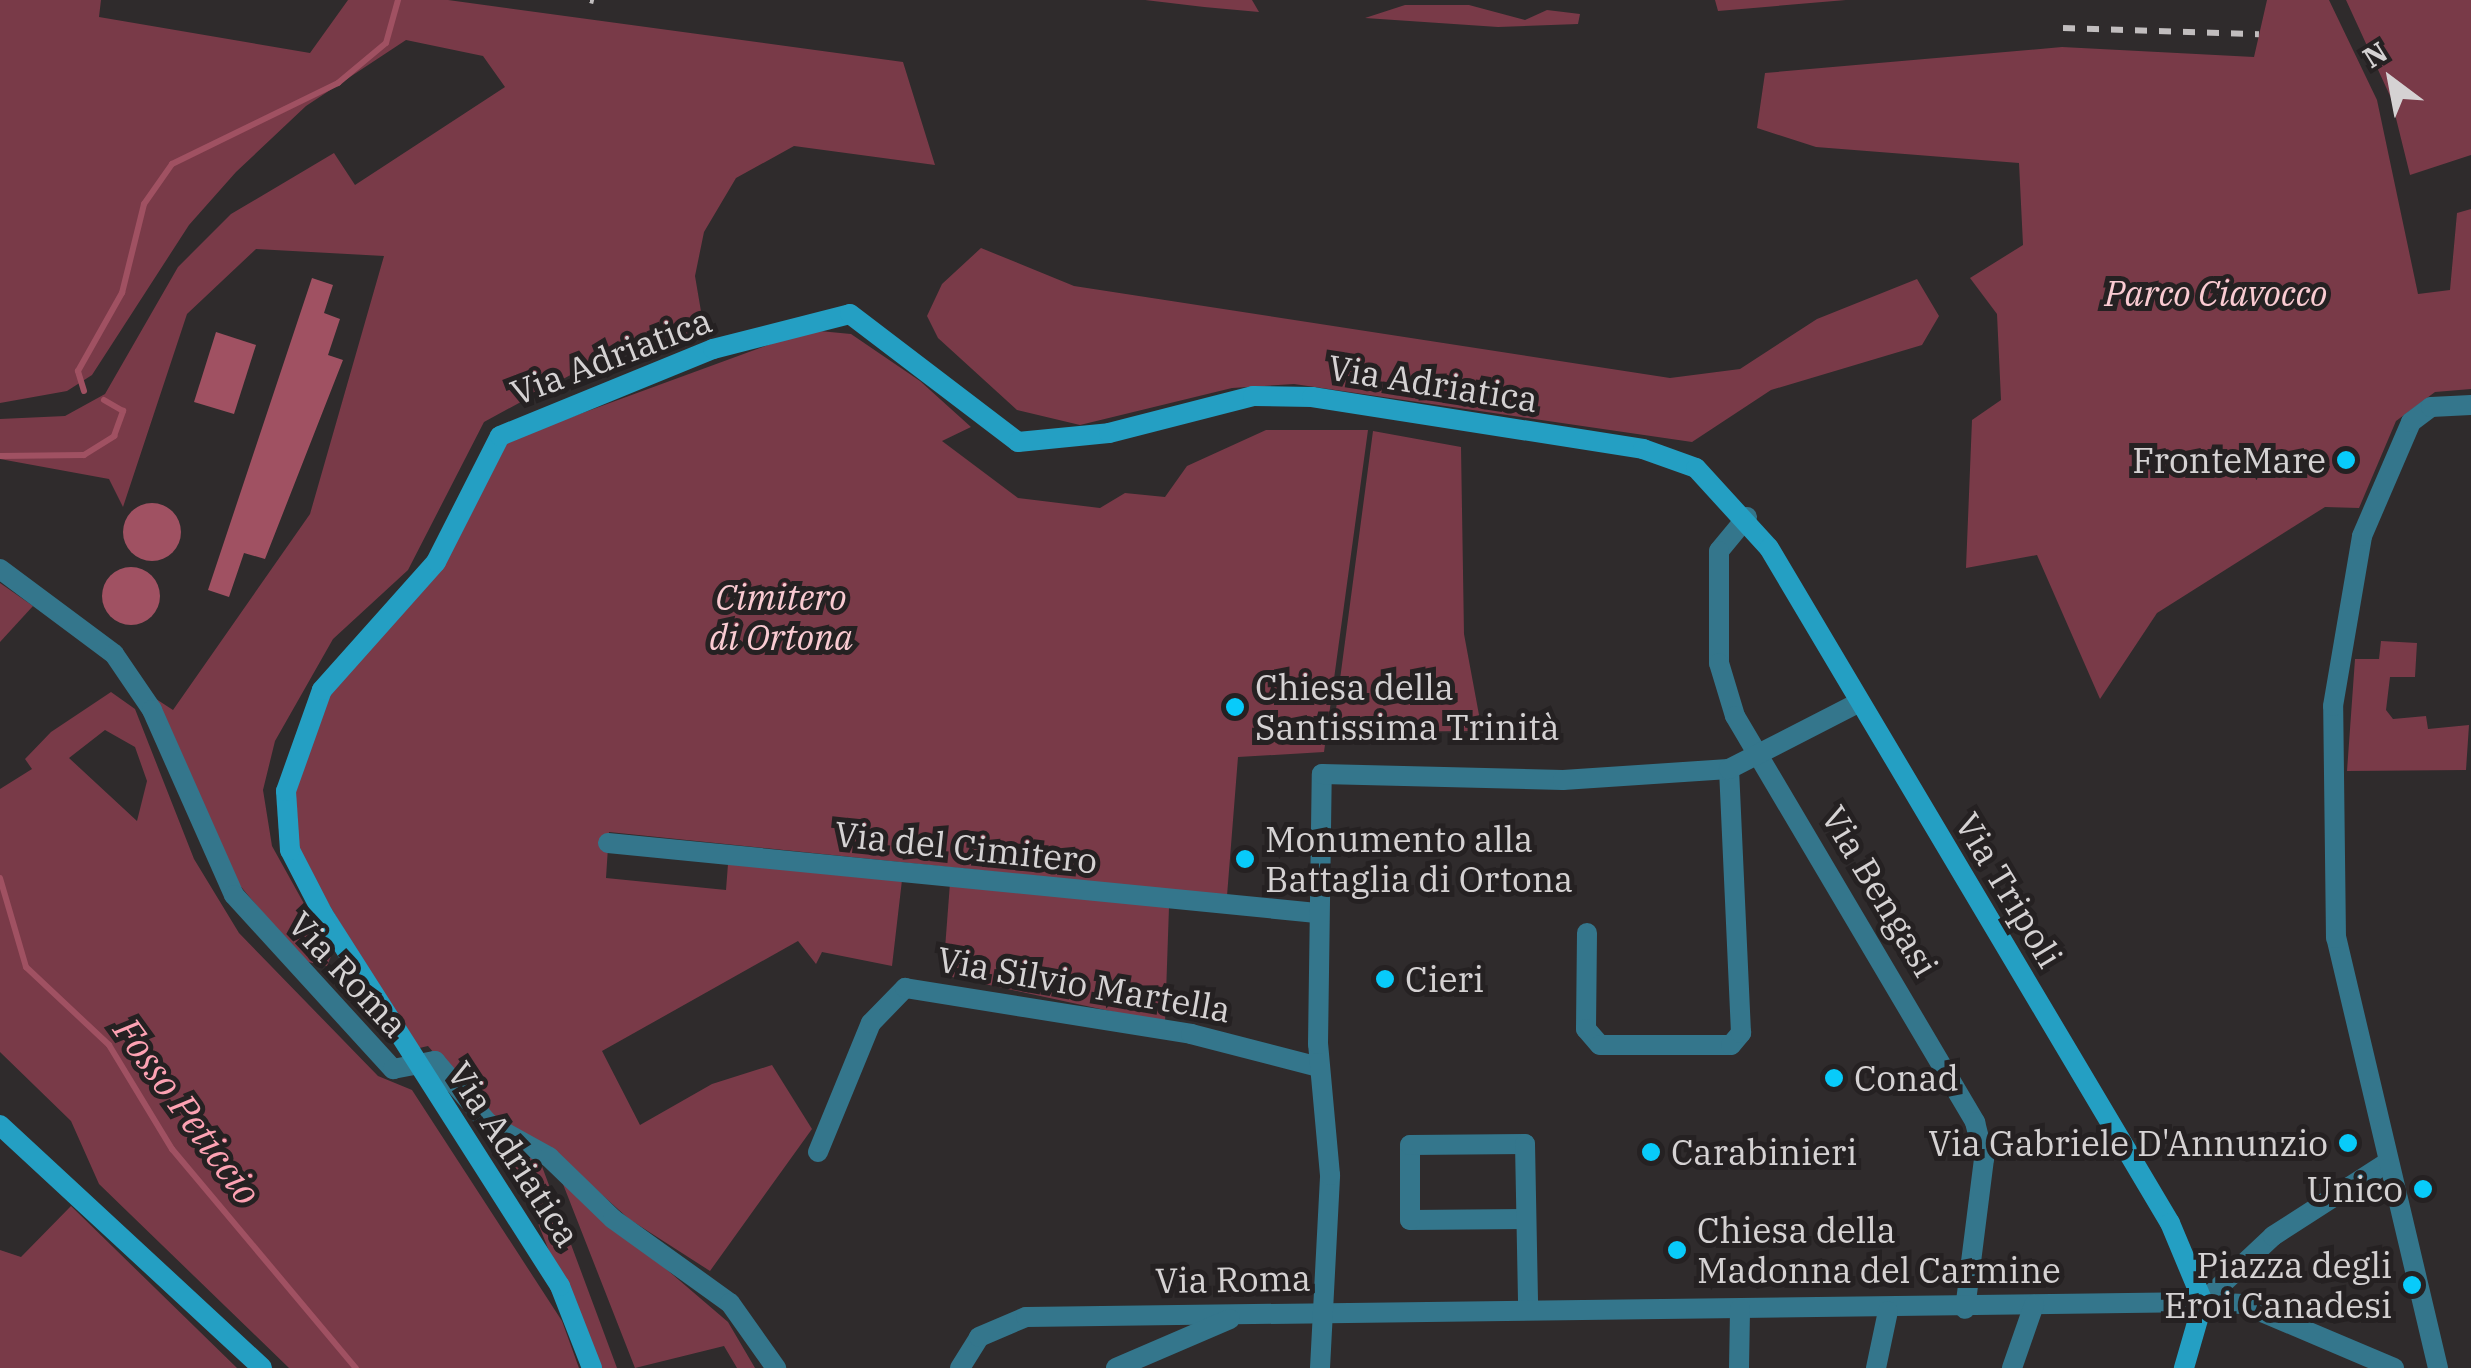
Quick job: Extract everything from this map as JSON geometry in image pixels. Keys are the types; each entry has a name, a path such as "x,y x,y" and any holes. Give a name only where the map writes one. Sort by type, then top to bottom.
{"main road":[{"name":"Via Adriatica","path":"592,1368 560,1286 416,1062 290,850 286,791 322,690 436,562 500,436 713,349 835,315 876,326 1018,442 1058,442 1252,396 1312,397 1644,450 1696,468 1747,517"},
{"name":"Via Tripoli","path":"1747,517 2170,1223 2203,1302"},
{"path":"0,1126 262,1368"},
{"path":"2184,1368 2203,1302"}],"street":[{"path":"2438,1368 2336,938 2333,706 2362,536 2411,422 2431,407 2471,405"},
{"name":"Via Bengasi","path":"1747,517 1719,551 1719,663 1735,716 1762,755 1975,1122 1984,1160 1965,1308"},
{"name":"Via Roma","path":"0,569 114,654 152,710 213,858 256,922 393,1069 435,1061 488,1123 548,1157 613,1219 716,1290 776,1368"},
{"path":"1320,1368 1330,1175 1319,1067 1317,913 1322,774 1563,780 1728,769 1858,703"},
{"path":"1588,933 1586,1029 1600,1045 1731,1045 1741,1033 1728,769"},
{"name":"Via del Cimitero","path":"608,843 1317,913"},
{"name":"Via Silvio Martella","path":"818,1152 871,1023 904,988 1191,1034 1319,1067"},
{"path":"1526,1220 1410,1220 1410,1145 1525,1144 1528,1306"},
{"path":"2203,1302 2273,1236 2388,1162"},
{"name":"Via Roma","path":"960,1368 979,1338 1026,1317 1528,1306 1888,1312 2203,1302 2243,1304 2394,1368"},
{"path":"2012,1368 2034,1305"},
{"path":"1739,1368 1740,1310"},
{"path":"1876,1368 1888,1312"},
{"path":"1116,1368 1246,1314"}],"green space":[{"path":"0,0 101,0 99,17 310,53 348,0 448,0 903,62 935,165 794,146 736,178 704,232 695,276 704,329 587,366 484,422 408,570 333,639 275,741 263,790 272,846 332,954 327,966 303,961 237,882 153,697 173,710 310,514 384,256 256,249 187,314 123,507 109,479 0,459 0,419 65,416 105,394 178,267 231,214 334,153 355,185 505,87 483,56 406,40 306,106 236,172 189,225 92,375 67,391 0,403"},
{"path":"1145,0 1252,0 1259,12 1204,7"},
{"path":"1715,0 1846,0 1718,11"},
{"name":"Parco Ciavocco","path":"2267,0 2329,0 2377,100 2418,294 2450,290 2457,213 2471,209 2471,389 2435,392 2396,421 2359,508 2325,507 2157,613 2100,699 2037,555 1966,568 1972,420 2001,400 1997,314 1970,278 2023,245 2019,163 1816,147 1757,128 1765,73 2062,47 2254,57"},
{"path":"2346,0 2471,0 2471,155 2410,175 2391,98"},
{"path":"1405,5 1469,5 1525,20 1547,10 1580,14 1578,24 1498,27 1365,18"},
{"path":"981,248 1074,286 1670,378 1740,369 1817,319 1917,279 1939,316 1922,345 1771,390 1692,442 1294,384 1232,388 1080,425 1017,410 938,338 927,316 942,284"},
{"name":"Cimitero di Ortona","path":"809,330 851,334 920,381 971,427 942,441 1018,498 1100,508 1125,493 1165,497 1187,466 1266,430 1368,430 1324,752 1238,757 1227,896 609,832 606,878 726,890 728,864 902,880 892,966 822,952 816,964 798,941 602,1051 640,1125 712,1084 772,1065 812,1129 710,1271 629,1219 561,1158 488,1116 428,1046 415,1049 297,851 292,792 325,696 405,607 503,442"},
{"path":"1373,431 1461,447 1464,634 1482,731 1333,732"},
{"path":"0,583 33,606 0,642"},
{"path":"2381,641 2417,643 2415,677 2390,677 2386,710 2393,719 2426,716 2428,729 2469,725 2466,770 2347,771 2355,659 2379,659"},
{"path":"111,692 135,709 194,859 239,933 378,1076 412,1090 562,1321 579,1368 289,1368 99,1184 71,1121 0,1052 0,789 32,769 25,759 51,732","holes":["105,730 135,747 147,781 137,821 69,758"]},
{"path":"950,883 1169,907 1165,1023 943,975"},
{"path":"481,1132 540,1161 617,1368 596,1368 531,1206"},
{"path":"561,1179 728,1322 755,1368 737,1368 724,1346 635,1368"},
{"path":"71,1206 237,1368 0,1368 0,1250 21,1257"}],"shaded area":[{"path":"312,278 333,285 324,313 340,319 328,355 343,360 265,559 244,553 229,597 208,590"},
{"path":"216,332 256,345 234,414 194,402"},
{"path":"152,503 173,511 181,532 173,553 152,561 131,553 123,532 131,511"},
{"path":"131,567 152,575 160,596 152,617 131,625 110,617 102,596 110,575"}],"waterway":[{"name":"Fosso Peticcio","path":"84,391 78,371 122,293 144,204 172,164 338,83 386,43 398,0"},
{"name":"Fosso Peticcio","path":"0,456 84,455 114,436 123,411 104,400"},
{"name":"Fosso Peticcio","path":"0,878 26,967 109,1045 172,1149 356,1368"}],"railway":[{"path":"590,0 594,1"},
{"path":"2063,28 2259,34"}],"place":[{"name":"FronteMare","path":"2346,460"},
{"name":"Chiesa della Santissima Trinità","path":"1235,707"},
{"name":"Monumento alla Battaglia di Ortona","path":"1245,859"},
{"name":"Cieri","path":"1385,979"},
{"name":"Conad","path":"1834,1078"},
{"name":"Via Gabriele D'Annunzio","path":"2348,1143"},
{"name":"Carabinieri","path":"1651,1152"},
{"name":"Unico","path":"2423,1189"},
{"name":"Chiesa della Madonna del Carmine","path":"1677,1250"},
{"name":"Piazza degli Eroi Canadesi","path":"2412,1285"}]}
